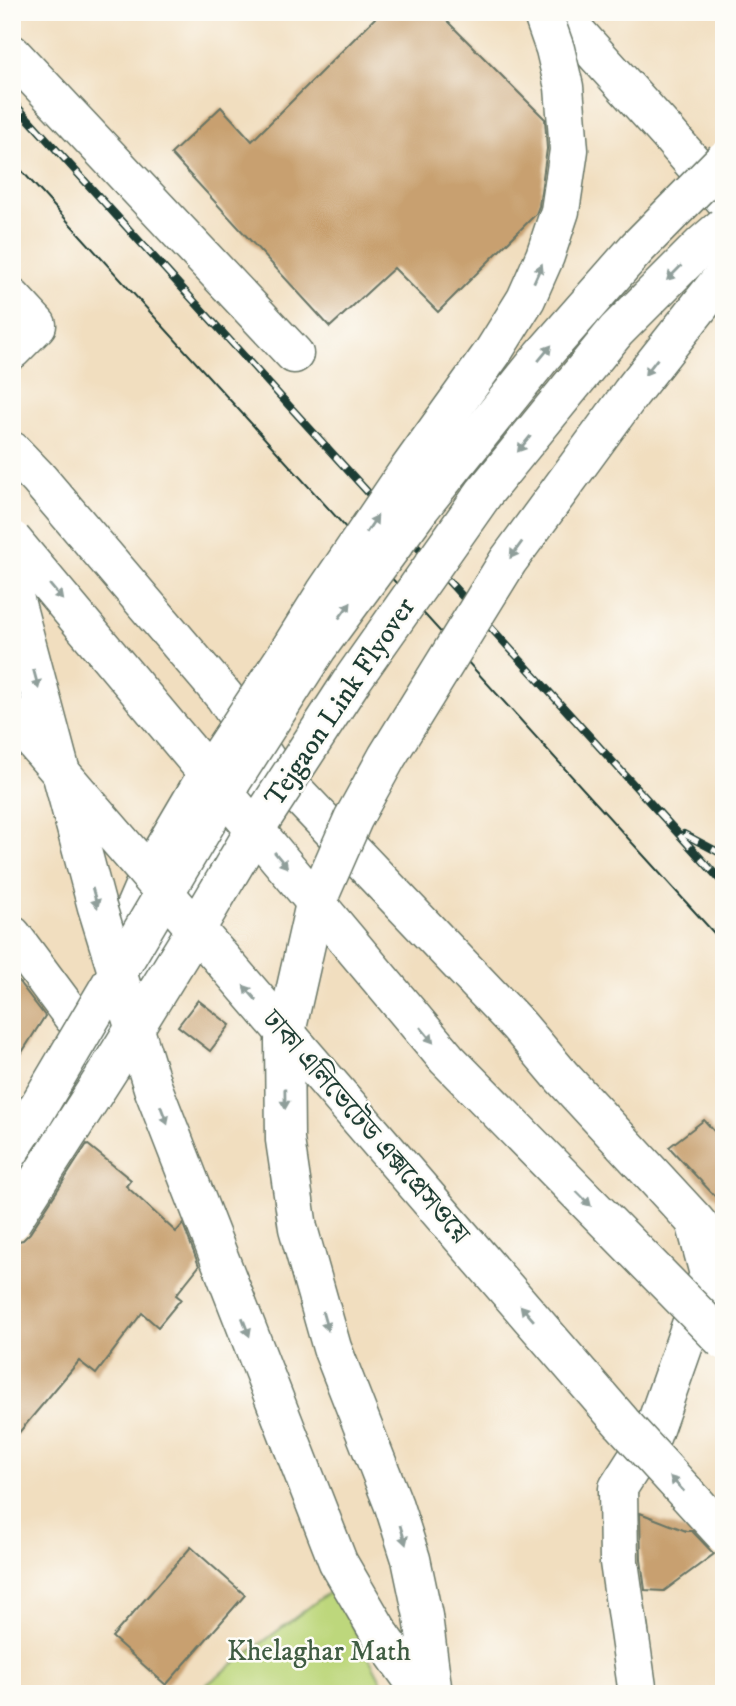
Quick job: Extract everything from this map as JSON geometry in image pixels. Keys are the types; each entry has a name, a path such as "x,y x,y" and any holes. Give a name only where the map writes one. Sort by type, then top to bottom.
{"main road":[{"path":"12,934 85,1011 151,870 205,778 332,582 493,352 526,299 560,211 569,149 564,87 542,12"},
{"path":"558,12 724,199"},
{"path":"12,54 294,354"},
{"name":"Tejgaon Link Flyover","path":"12,1147 34,1114 85,1011 318,647 414,518 543,355 637,248 724,160"},
{"name":"Tejgaon Link Flyover","path":"12,1221 124,1045 256,828 353,679 484,493 616,331 724,226"},
{"path":"433,1694 423,1616 411,1559 394,1506 332,1348 298,1228 285,1140 284,1041 314,908 353,819 387,757 508,561 631,393 724,275"},
{"path":"12,298 37,325 12,350"},
{"path":"12,452 38,478 224,695 270,765 519,1026 724,1255"},
{"path":"12,540 447,1059 724,1340"},
{"path":"12,589 97,907 153,1088 338,1562 380,1634 423,1694"},
{"name":"ঢাকা এলিভেটেড এক্সপ্রেসওয়ে","path":"12,716 622,1423 724,1534"},
{"path":"12,1180 63,1102 270,765"},
{"path":"638,1694 619,1562 618,1488 652,1435 709,1274 695,1222"}],"green space":[{"name":"Khelaghar Math","path":"333,1589 388,1694 194,1694"}],"building":[{"path":"381,12 438,12 545,119 547,149 539,206 536,214 438,312 394,268 330,327 171,154 221,107 252,141"},
{"path":"12,973 45,1016 12,1068"},
{"path":"198,1000 230,1025 210,1051 178,1026"},
{"path":"704,1120 724,1142 724,1206 669,1147"},
{"path":"87,1144 131,1180 126,1186 176,1232 183,1224 199,1266 176,1295 181,1299 158,1327 142,1313 96,1374 79,1361 12,1441 12,1245 30,1233"},
{"path":"640,1513 692,1531 714,1554 664,1591 645,1590"},
{"path":"191,1547 245,1595 166,1685 112,1637"}],"tram line":[{"path":"12,160 724,944"}],"railway":[{"path":"12,101 724,884"},
{"path":"684,834 724,855"}]}
